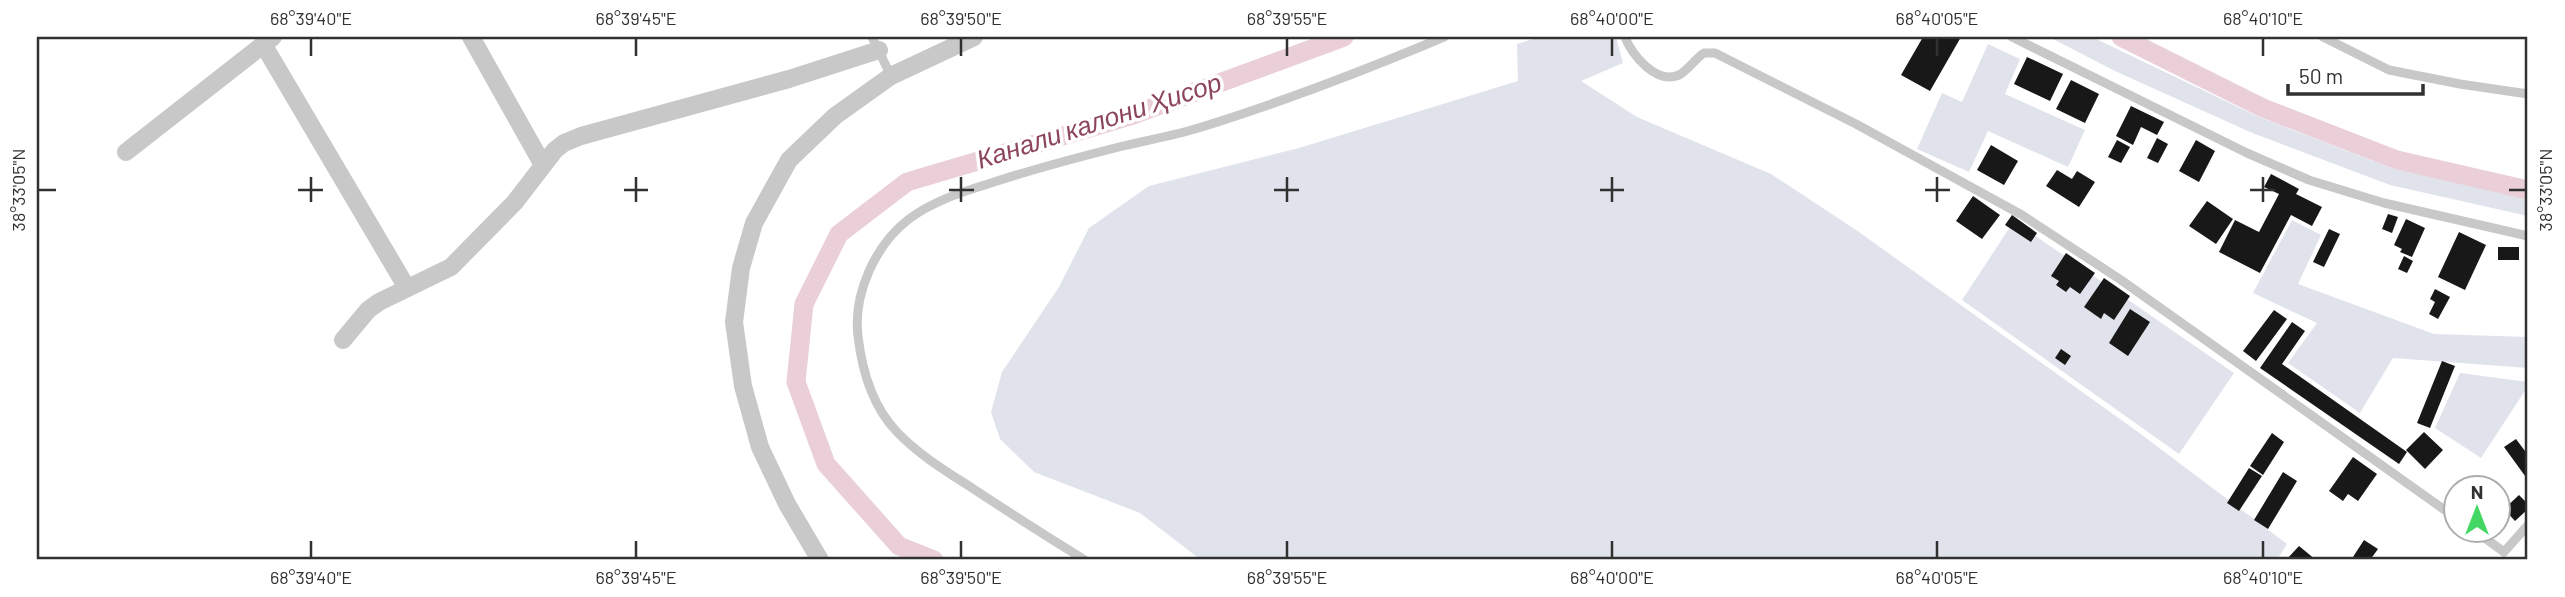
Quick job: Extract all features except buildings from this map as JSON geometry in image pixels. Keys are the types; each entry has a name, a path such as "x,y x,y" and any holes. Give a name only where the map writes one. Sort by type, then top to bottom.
{"street":[{"path":"471,37 543,166"},
{"path":"820,560 786,504 760,447 743,386 734,322 741,268 754,223 789,159 835,116 891,76 974,37"},
{"path":"126,152 268,41 407,288"},
{"path":"343,340 368,310 451,267 515,202 564,143 581,136 776,83 875,44"}],"lane":[{"path":"1085,560 925,457 896,432 878,407 860,356 856,321 863,285 889,238 908,219 935,203 962,192 1123,146 1193,130 1307,92 1444,37"},
{"path":"1625,37 1640,61 1665,75 1678,75 1704,53 1715,53 1856,124 2022,215 2121,280 2442,508"},
{"path":"2012,37 2247,153 2309,180 2384,203 2528,236"},
{"path":"2323,37 2389,70 2528,94"},
{"path":"875,44 891,76"},
{"path":"2497,560 2528,525"},
{"path":"2493,544 2504,552"}],"shaded area":[{"path":"1540,37 1616,37 1623,63 1581,81 1637,117 1771,174 1859,232 2138,432 2287,544 2277,560 1201,560 1140,513 1034,472 1000,439 991,412 1002,372 1059,287 1089,228 1149,186 1299,148 1518,81 1517,44"},
{"path":"2049,37 2092,37 2259,117 2394,169 2528,199 2528,216 2390,185 2250,132 2115,71"},
{"path":"1988,44 2020,59 2005,94 2085,130 2068,167 1988,131 1969,172 1917,149 1942,93 1962,102"},
{"path":"2292,220 2321,235 2298,284 2434,334 2528,337 2528,368 2393,358 2360,413 2288,363 2317,323 2253,293"},
{"path":"2014,221 2234,373 2179,454 1962,300"},
{"path":"2460,373 2528,382 2528,386 2481,458 2435,428"}],"waterway":[{"name":"Канали калони Ҳисор","path":"934,560 899,546 826,464 796,382 804,304 839,234 907,182 1130,116 1344,37"},
{"name":"Канали калони Ҳисор","path":"2121,37 2263,108 2397,160 2528,190"}]}
